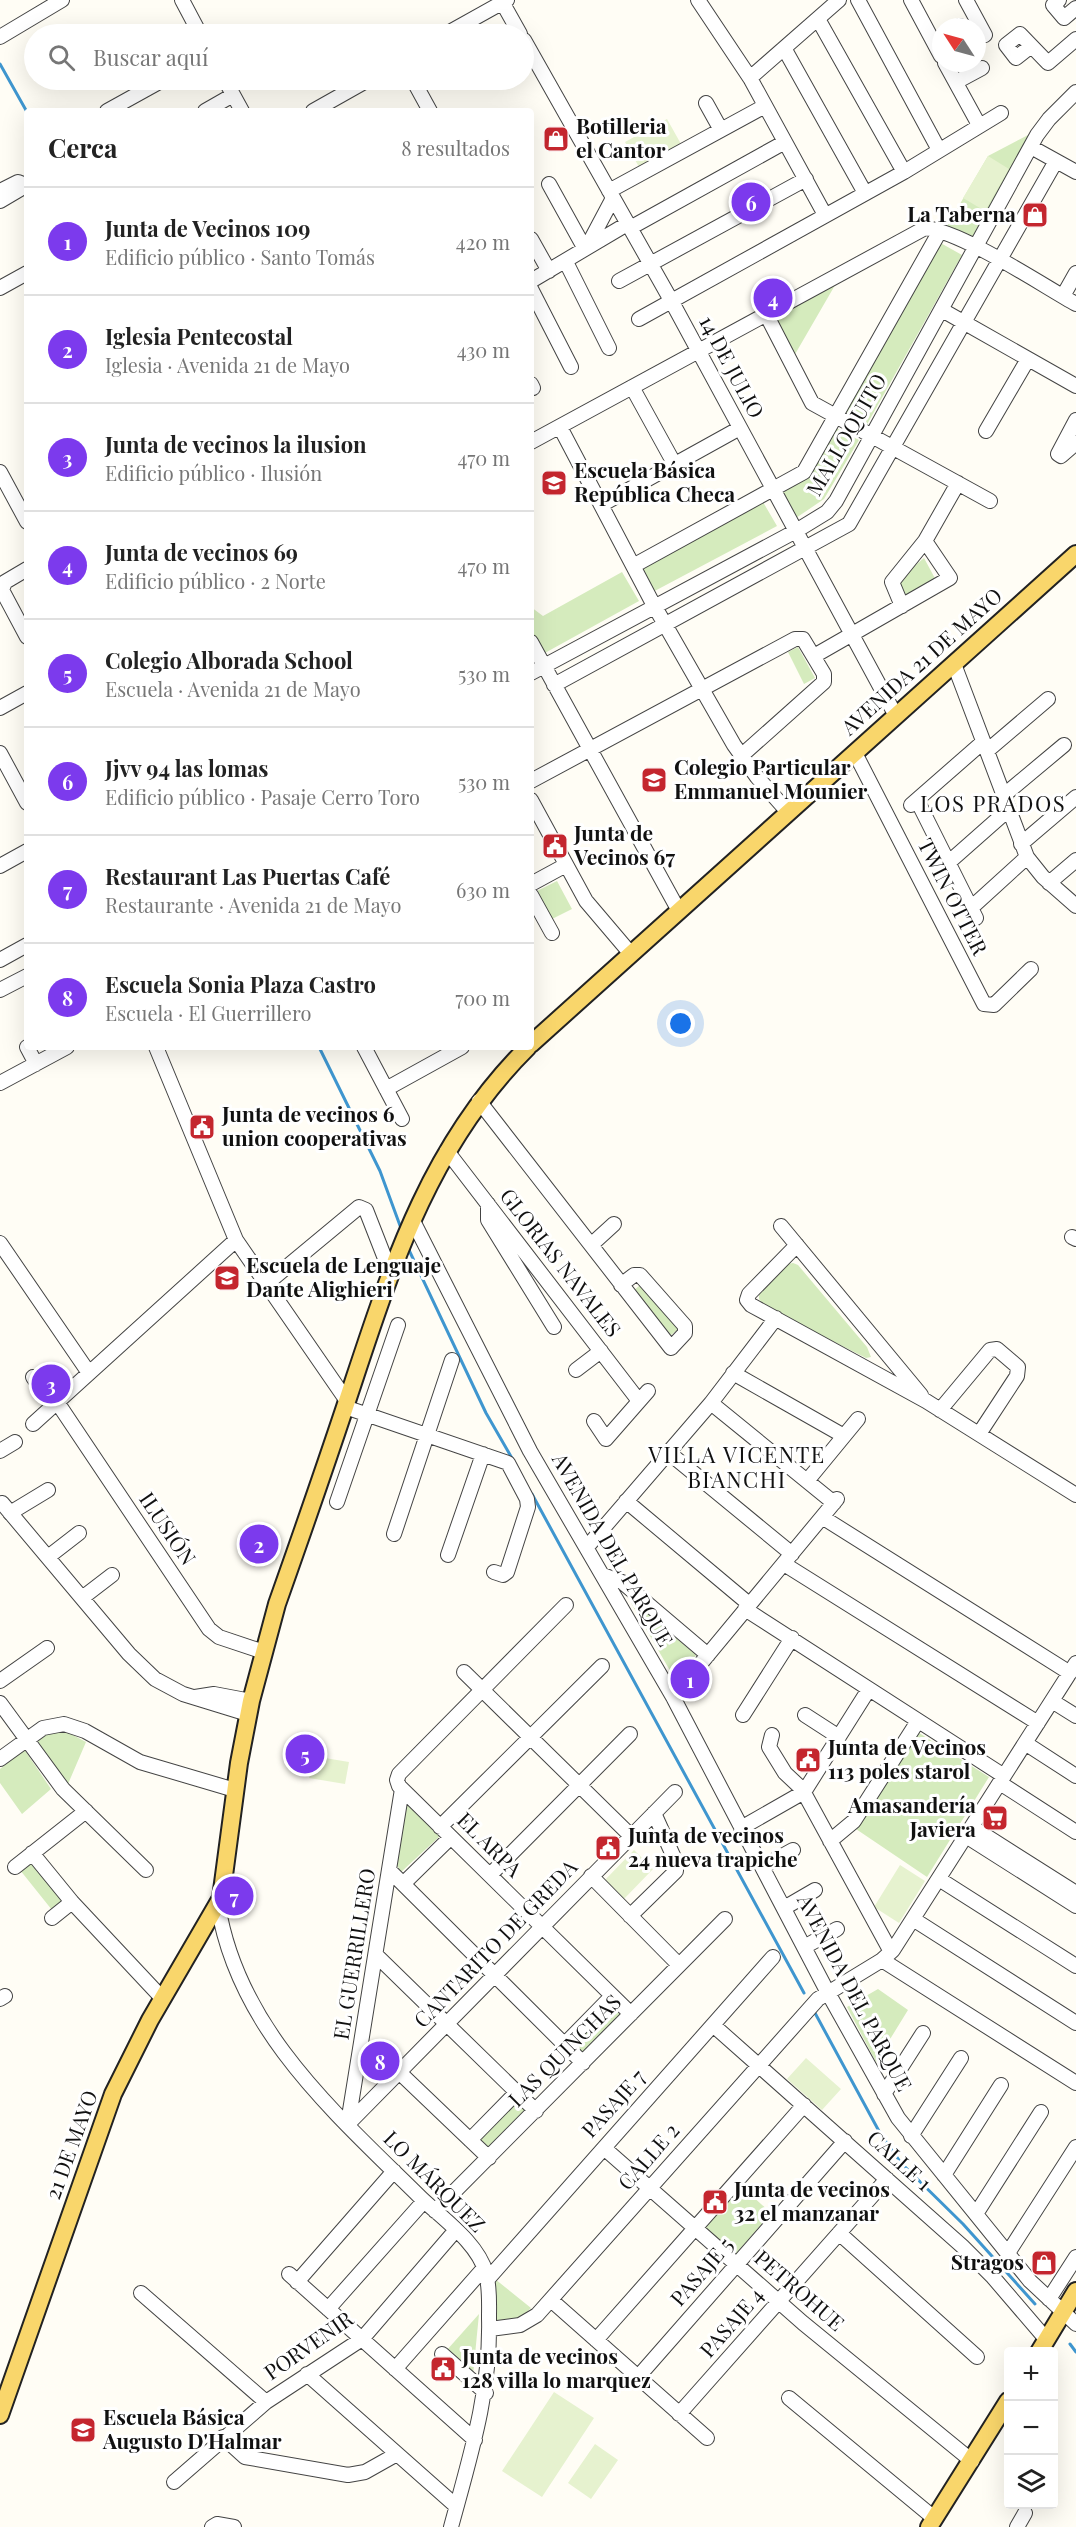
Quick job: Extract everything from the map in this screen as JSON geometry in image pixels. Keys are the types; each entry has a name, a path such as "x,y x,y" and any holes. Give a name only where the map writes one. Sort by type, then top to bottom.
{"main road":[{"name":"AVENIDA 21 DE MAYO","path":"534,1040 1076,554"},
{"name":"AVENIDA 21 DE MAYO","path":"218,1905 224,1883 235,1790 250,1707 277,1604 392,1267 447,1151 479,1101 525,1050"},
{"name":"21 DE MAYO","path":"0,2415 101,2123 127,2064 162,1998 218,1905"},
{"path":"1043,2346 1076,2291"},
{"path":"932,2523 1004,2408"}],"street":[{"path":"0,37 62,0"},
{"path":"182,0 195,24"},
{"path":"698,0 750,78 825,215"},
{"path":"750,78 839,0"},
{"path":"858,0 939,150"},
{"path":"911,0 932,32"},
{"path":"966,0 976,18"},
{"path":"1059,0 1053,5 1064,18 1076,8"},
{"path":"464,24 503,1 515,24"},
{"path":"818,19 904,172"},
{"path":"1030,47 1048,63 1076,39"},
{"path":"784,48 865,193"},
{"name":"14 DE JULIO","path":"534,58 672,302 896,716"},
{"path":"950,72 979,125"},
{"path":"956,82 975,72"},
{"path":"112,108 145,90"},
{"path":"230,90 240,108"},
{"path":"334,106 355,90"},
{"path":"418,90 428,108"},
{"name":"MALLOQUITO","path":"534,671 796,531 827,512 836,501 1031,147 1049,118 1076,92"},
{"path":"210,108 233,95"},
{"path":"706,103 721,130"},
{"path":"586,248 611,195 765,106"},
{"path":"639,319 904,172 1001,113"},
{"path":"534,279 586,248 785,142"},
{"path":"1031,147 1076,172"},
{"path":"554,685 806,549 851,522 1056,161"},
{"path":"619,281 806,179"},
{"path":"0,191 18,182 23,184 22,188 0,201"},
{"path":"549,184 586,248"},
{"path":"534,440 926,228 940,231 976,249 1076,304"},
{"name":"MALLOQUITO","path":"633,566 804,472 940,231"},
{"path":"534,244 549,271"},
{"path":"566,262 609,348"},
{"path":"1063,296 1076,273"},
{"path":"0,288 24,275"},
{"path":"534,295 571,367"},
{"path":"942,310 1076,386"},
{"path":"766,314 812,403 990,501"},
{"path":"986,431 1028,359"},
{"path":"632,387 675,465"},
{"path":"1076,420 1058,454 1063,455 1076,443"},
{"path":"560,427 633,566 741,756 788,812"},
{"path":"601,505 740,428"},
{"path":"0,472 24,516"},
{"path":"902,606 892,582 926,541 958,483"},
{"path":"814,656 950,579 926,541"},
{"path":"24,571 8,580 2,587 2,592 24,632"},
{"path":"534,779 795,639 801,639 814,656 825,677 824,682 741,756"},
{"path":"534,648 679,911"},
{"path":"954,664 1024,850 1048,883 1076,906"},
{"path":"0,708 24,695"},
{"path":"1048,699 914,802 973,913 1024,850 1076,797"},
{"path":"1003,796 1064,745"},
{"name":"TWIN OTTER","path":"855,753 984,1004 994,1005 1031,969"},
{"path":"2,761 24,798"},
{"path":"534,806 589,905 631,954"},
{"path":"948,863 1008,810"},
{"path":"0,866 24,853"},
{"path":"1048,883 1076,860"},
{"path":"534,882 566,865"},
{"path":"534,900 552,933"},
{"path":"0,960 24,947"},
{"path":"0,990 24,978"},
{"path":"29,1050 36,1064"},
{"path":"0,1083 62,1050"},
{"path":"157,1050 236,1240 346,1404 368,1415 508,1463 527,1499 528,1507 507,1572 503,1575 494,1572"},
{"path":"366,1050 402,1119"},
{"path":"386,1089 457,1050"},
{"path":"479,1101 621,1284 671,1348 685,1333 685,1326 640,1275 634,1275 621,1284"},
{"name":"GLORIAS NAVALES","path":"447,1151 601,1351 644,1396 606,1439 594,1421"},
{"path":"488,1204 488,1220 550,1330 572,1314"},
{"path":"265,1285 359,1207 366,1210 384,1256 392,1267"},
{"path":"591,1245 614,1224"},
{"name":"AVENIDA DEL PARQUE","path":"410,1226 525,1442 673,1697 783,1908 884,2094 911,2136 1008,2253 1049,2299 1076,2324"},
{"path":"781,1226 926,1401"},
{"path":"33,1424 236,1240"},
{"path":"0,1243 89,1373"},
{"path":"797,1245 750,1294 747,1300 926,1401 1076,1495"},
{"path":"587,1547 711,1403 776,1318"},
{"path":"337,1502 398,1325"},
{"path":"940,1410 990,1350 997,1349 1018,1367 1017,1376 979,1434"},
{"path":"576,1370 601,1351"},
{"path":"871,1371 880,1370 886,1353"},
{"path":"394,1534 452,1360"},
{"path":"733,1373 844,1436"},
{"name":"ILUSIÓN","path":"33,1377 55,1404 209,1629 219,1638 264,1652"},
{"path":"673,1697 836,1501 807,1481 711,1403"},
{"path":"807,1481 858,1419"},
{"path":"0,1451 15,1442"},
{"path":"668,1452 788,1559 1038,1723"},
{"path":"448,1554 483,1454"},
{"path":"48,1490 6,1508 143,1669 168,1688 195,1697 214,1694 250,1707"},
{"path":"626,1501 747,1606 918,1721 1076,1832"},
{"path":"822,1518 1073,1668 914,1919 886,1956 828,1991"},
{"path":"48,1557 79,1533"},
{"path":"82,1598 112,1575"},
{"path":"603,1575 622,1582 708,1655"},
{"path":"400,1785 399,1774 566,1605"},
{"path":"743,1715 792,1638"},
{"path":"0,1681 47,1647"},
{"path":"404,1884 446,1832 530,1737 602,1666"},
{"path":"464,1672 631,1836"},
{"path":"741,1828 804,1792 869,1689"},
{"path":"1052,1701 1076,1716"},
{"path":"0,1703 57,1782 146,1870"},
{"path":"805,1715 839,1737"},
{"path":"830,1840 854,1821 918,1721"},
{"path":"0,1759 26,1739 51,1725 70,1725 140,1762 235,1790"},
{"path":"489,1875 630,1734"},
{"path":"772,1735 770,1747 785,1773 804,1792 886,1956 1076,2083"},
{"path":"1025,1743 1076,1776"},
{"name":"EL ARPA","path":"400,1785 631,2014"},
{"name":"EL GUERRILLERO","path":"347,2125 352,2109 400,1785"},
{"name":"CANTARITO DE GREDA","path":"347,2125 675,1792"},
{"path":"15,1867 86,1811"},
{"path":"630,1916 676,1871 676,1862 654,1813"},
{"path":"969,1831 1076,1893"},
{"path":"969,1831 1076,1906"},
{"path":"762,1867 793,1850"},
{"path":"33,1853 72,1902 162,1998"},
{"path":"389,1870 583,2063"},
{"path":"591,1876 679,1965"},
{"path":"939,1879 1076,1966"},
{"path":"783,1908 815,1890"},
{"path":"52,1918 72,1902"},
{"name":"LO MÁRQUEZ","path":"218,1905 232,1961 261,2020 303,2078 347,2125 456,2231 476,2253 486,2274"},
{"name":"LAS QUINCHAS","path":"435,2211 725,1919"},
{"path":"914,1919 1076,2023"},
{"path":"804,1947 837,1929"},
{"path":"376,1955 536,2110"},
{"name":"PASAJE 7","path":"395,2369 604,2148 773,1957"},
{"name":"CALLE 2","path":"490,2329 526,2323 551,2300 758,2064 828,1991"},
{"name":"LAS QUINCHAS","path":"564,2045 612,1996"},
{"name":"CALLE 1","path":"713,2025 979,2262 1043,2346"},
{"path":"884,2094 923,2033"},
{"path":"911,2136 961,2058"},
{"path":"399,2072 489,2158"},
{"path":"944,2175 1001,2085"},
{"name":"LAS QUINCHAS","path":"470,2140 517,2092"},
{"path":"596,2340 804,2105"},
{"path":"976,2214 1041,2112"},
{"name":"PASAJE 5","path":"638,2377 844,2141"},
{"path":"1008,2253 1076,2146"},
{"name":"PETROHUE","path":"604,2148 778,2302 972,2461"},
{"path":"394,2171 293,2278 475,2440"},
{"name":"PASAJE 4","path":"680,2414 887,2179"},
{"path":"328,2309 424,2201"},
{"name":"PORVENIR","path":"174,2482 223,2437 266,2402 362,2339 456,2231"},
{"path":"840,2233 977,2357"},
{"path":"1049,2299 1076,2257"},
{"path":"451,2527 486,2393 490,2329 486,2274"},
{"path":"141,2293 266,2402"},
{"path":"551,2300 707,2438"},
{"path":"442,2354 486,2393"},
{"path":"307,2374 456,2506"},
{"path":"789,2398 932,2523"},
{"path":"223,2437 245,2457 348,2475 365,2472 397,2454"},
{"path":"1017,2527 1025,2513"},
{"path":"212,2527 217,2524 234,2527"}],"green space":[{"path":"667,119 681,144 639,167 625,142"},
{"path":"1030,134 971,239 947,226 988,156"},
{"path":"988,156 1009,169 985,211 963,198"},
{"path":"937,241 962,255 865,428 841,415"},
{"path":"838,280 794,356 773,313"},
{"path":"834,427 859,440 824,499 793,520 779,495 803,479"},
{"path":"763,502 777,526 649,594 637,570"},
{"path":"924,558 938,584 905,603 895,582"},
{"path":"622,572 639,601 543,654 534,638 534,609 543,616"},
{"path":"798,647 815,678 804,684 788,652"},
{"path":"557,881 572,909 548,921 534,892"},
{"path":"788,1264 798,1265 867,1347 871,1357 866,1358 765,1307 759,1299 759,1293"},
{"path":"645,1281 683,1325 671,1335 633,1291"},
{"path":"631,1603 640,1607 696,1655 676,1681"},
{"path":"916,1731 989,1777 927,1877 853,1827"},
{"path":"52,1733 69,1733 86,1742 68,1784 51,1764 36,1738"},
{"path":"24,1749 51,1789 22,1814 0,1783 0,1769"},
{"path":"313,1756 349,1762 345,1784 309,1778"},
{"path":"405,1801 440,1836 401,1872 396,1864"},
{"path":"634,1850 653,1869 623,1900 604,1881"},
{"path":"32,1862 63,1901 52,1910 20,1870"},
{"path":"900,1865 925,1881 899,1923 874,1907"},
{"path":"878,1989 908,2010 876,2062 847,2007"},
{"path":"611,2001 626,2014 583,2058 568,2044"},
{"path":"806,2058 841,2089 822,2110 787,2079"},
{"path":"516,2097 530,2111 489,2154 474,2140"},
{"path":"739,2184 771,2213 735,2255 702,2227"},
{"path":"495,2279 531,2308 518,2320 495,2323"},
{"path":"479,2314 473,2375 446,2351"},
{"path":"554,2392 594,2418 542,2497 502,2471"},
{"path":"595,2444 618,2460 591,2499 568,2483"}],"waterway":[{"path":"0,64 25,108"},
{"path":"320,1050 380,1171 402,1231"},
{"path":"408,1248 486,1413 513,1460"},
{"path":"532,1494 804,1993"},
{"path":"815,2013 880,2133 901,2163 963,2224 1035,2304"},
{"path":"1070,2344 1076,2352"}],"place":[{"name":"Botilleria el Cantor","path":"556,139"},
{"name":"Jjvv 94 las lomas","path":"751,202"},
{"name":"La Taberna","path":"1035,215"},
{"name":"Junta de vecinos 69","path":"773,298"},
{"name":"Escuela Básica República Checa","path":"554,483"},
{"name":"Colegio Particular Emmanuel Mounier","path":"654,780"},
{"name":"Junta de Vecinos 67","path":"555,846"},
{"name":"Junta de vecinos 6 union cooperativas","path":"202,1127"},
{"name":"Escuela de Lenguaje Dante Alighieri","path":"227,1278"},
{"name":"Junta de vecinos la ilusion","path":"51,1384"},
{"name":"Iglesia Pentecostal","path":"259,1544"},
{"name":"Junta de Vecinos 109","path":"690,1679"},
{"name":"Colegio Alborada School","path":"305,1754"},
{"name":"Junta de Vecinos 113 poles starol","path":"808,1760"},
{"name":"Amasandería Javiera","path":"995,1818"},
{"name":"Junta de vecinos 24 nueva trapiche","path":"608,1848"},
{"name":"Restaurant Las Puertas Café","path":"234,1896"},
{"name":"Escuela Sonia Plaza Castro","path":"380,2061"},
{"name":"Junta de vecinos 32 el manzanar","path":"715,2202"},
{"name":"Stragos","path":"1044,2263"},
{"name":"Junta de vecinos 128 villa lo marquez","path":"443,2369"},
{"name":"Escuela Básica Augusto D'Halmar","path":"83,2430"}],"district":[{"name":"LOS PRADOS","path":"993,804"},
{"name":"VILLA VICENTE BIANCHI","path":"737,1468"}]}
